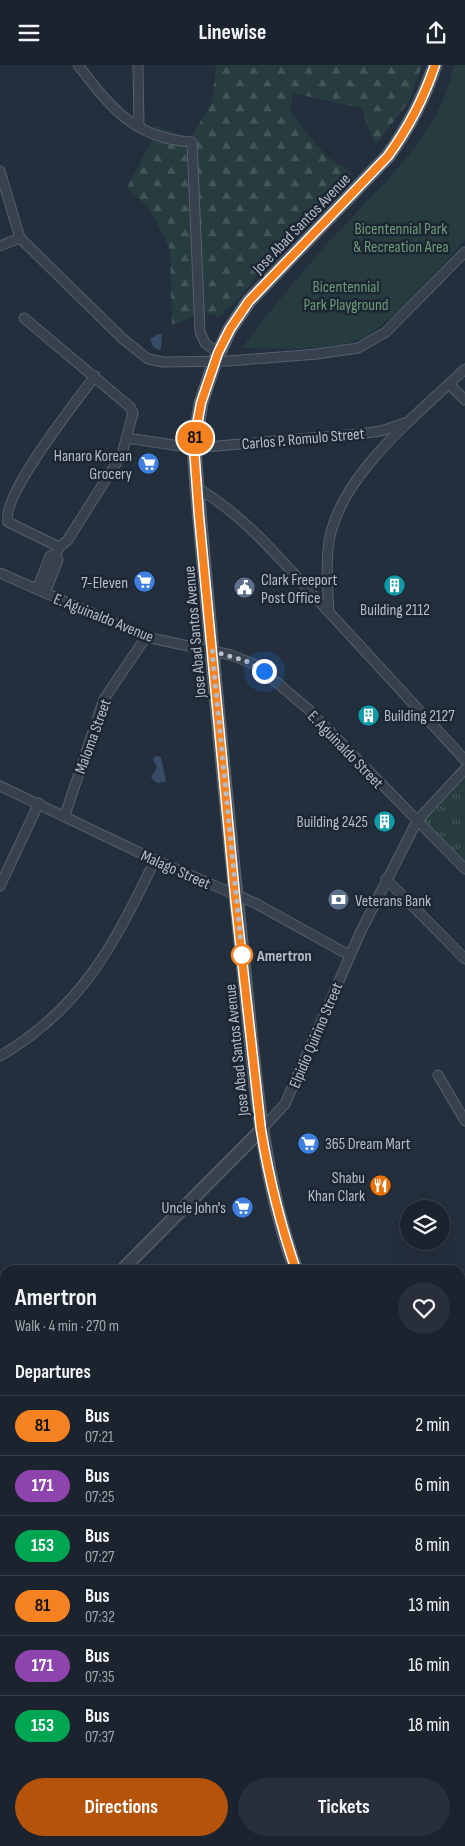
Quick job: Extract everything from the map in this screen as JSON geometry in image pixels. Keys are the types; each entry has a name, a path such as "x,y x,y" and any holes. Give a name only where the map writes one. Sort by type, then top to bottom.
{"main road":[{"name":"Jose Abad Santos Avenue","path":"294,1265 280,1225 268,1173 261,1130 235,896 194,448 201,403 216,357 230,329 249,301 388,156 406,131 419,106 435,65"}],"street":[{"path":"78,65 109,106 139,127 168,140 192,142 200,332 216,357"},
{"path":"138,65 139,127"},
{"path":"0,171 20,238 123,339 148,359 163,362 216,357 316,354 358,348 386,332 465,252"},
{"path":"0,246 20,238"},
{"path":"24,318 130,407 133,413 122,454 67,541 50,556 41,591"},
{"name":"Carlos P. Romulo Street","path":"329,611 328,550 340,509 358,476 465,369"},
{"path":"58,550 8,522 6,512 29,463 95,377"},
{"path":"449,384 465,400"},
{"name":"Carlos P. Romulo Street","path":"127,438 194,448 358,434 381,431 411,421"},
{"path":"197,488 220,501 234,513 329,611 465,760"},
{"name":"E. Aguinaldo Avenue","path":"0,573 146,637 212,651"},
{"name":"Maloma Street","path":"65,815 104,699 146,637"},
{"name":"E. Aguinaldo Street","path":"212,651 246,661 273,677 308,709 465,869"},
{"name":"Elpidio Quirino Street","path":"127,1265 261,1130 285,1103 311,1048 349,955 417,821 465,769"},
{"name":"Malago Street","path":"0,786 65,815 155,860 261,906 349,955"},
{"path":"0,887 39,803"},
{"path":"0,1055 25,1042 62,1009 93,973 117,938 155,860"},
{"path":"386,879 465,959"},
{"path":"438,1075 465,1121"}],"green space":[{"path":"216,65 422,65 408,103 375,145 361,108 293,93 290,112 327,157 353,173 262,270 238,300 219,317 205,313 172,325 170,249 149,208 127,188 152,140 156,126 190,139 212,102"},
{"name":"Bicentennial Park & Recreation Area","path":"454,65 465,65 465,240 402,308 389,320 360,339 335,346 285,349 242,348 304,270 384,184 420,141 446,92"},
{"path":"465,776 465,864 421,819"}],"water":[{"path":"158,334 162,334 161,349 159,350 153,347 150,339"},
{"path":"155,756 161,757 166,782 157,783 151,778 157,767 153,760"}],"bus line":[{"name":"81","path":"294,1265 280,1225 268,1173 261,1130 235,896 194,448 201,403 218,353 230,329 249,301 388,156 406,131 419,106 435,65"}],"place":[{"name":"Hanaro Korean Grocery","path":"148,464"},
{"name":"7-Eleven","path":"144,582"},
{"name":"Building 2112","path":"395,585"},
{"name":"Clark Freeport Post Office","path":"245,588"},
{"name":"Building 2127","path":"368,715"},
{"name":"Building 2425","path":"384,821"},
{"name":"Veterans Bank","path":"339,900"},
{"name":"Amertron","path":"242,955"},
{"name":"365 Dream Mart","path":"309,1143"},
{"name":"Shabu Khan Clark","path":"381,1186"},
{"name":"Uncle John's","path":"242,1207"}],"route":[{"path":"242,955 212,651 231,655 256,665 264,671"}],"park label":[{"name":"Bicentennial Park Playground","path":"346,295"}]}
